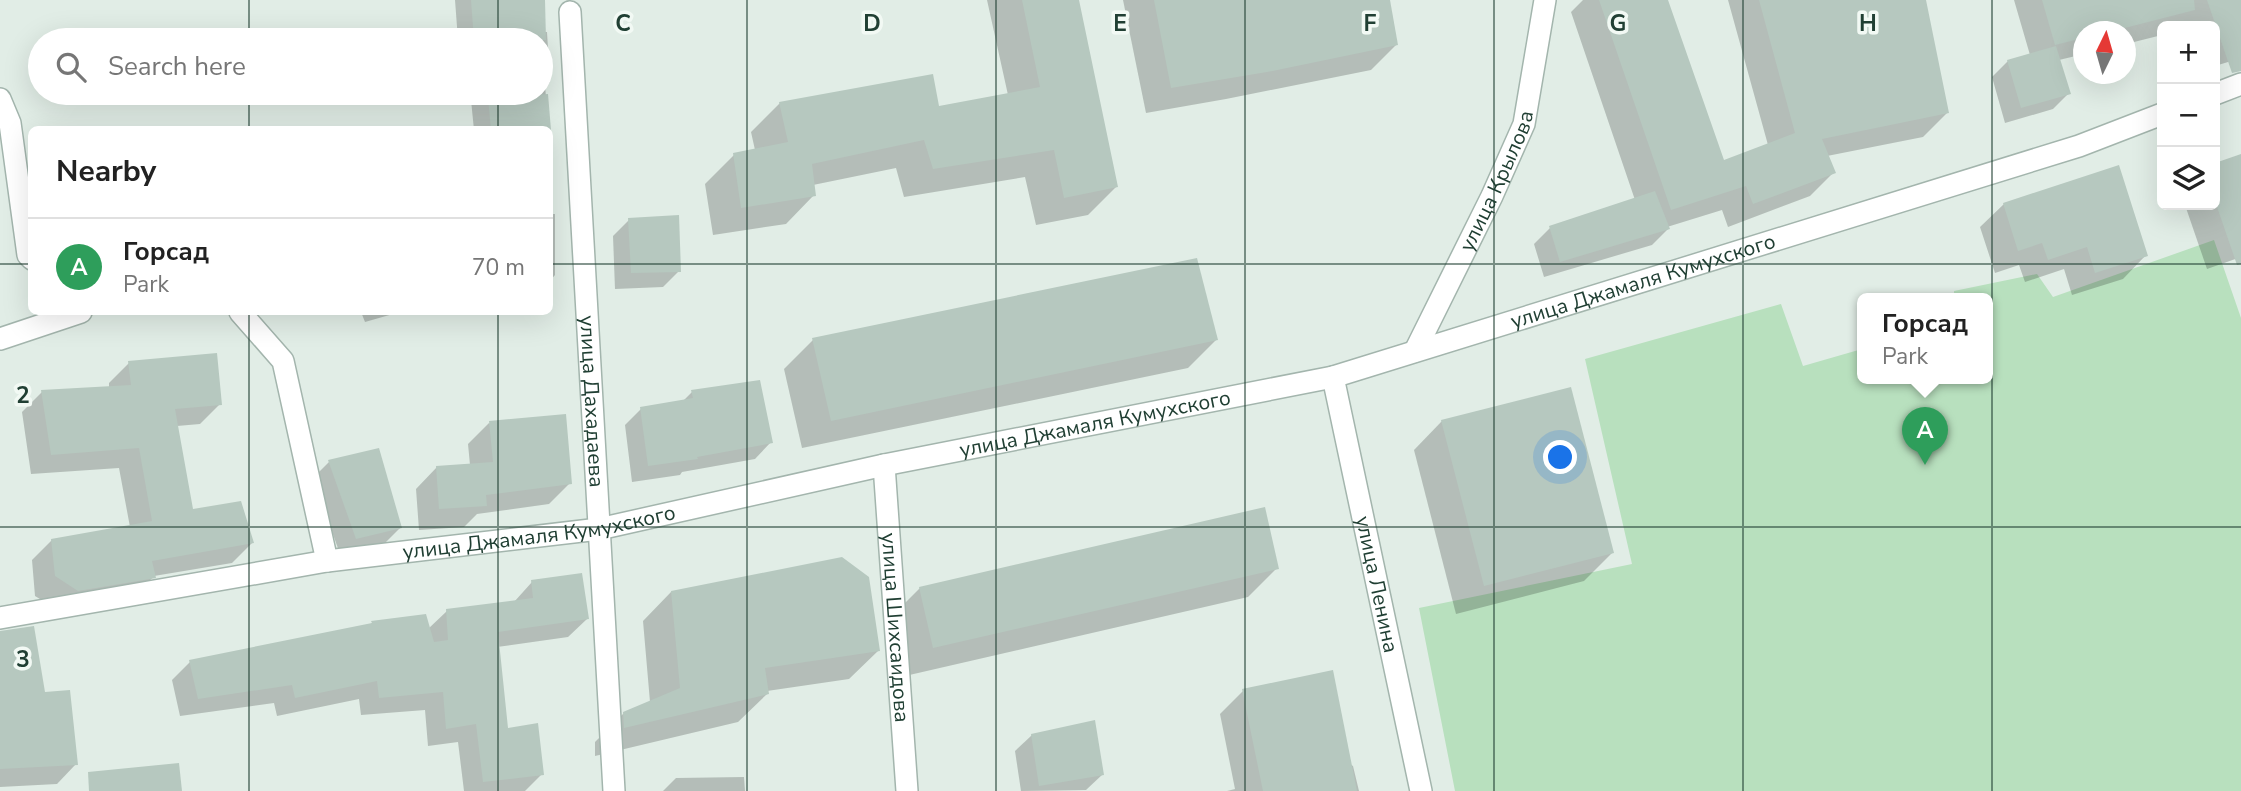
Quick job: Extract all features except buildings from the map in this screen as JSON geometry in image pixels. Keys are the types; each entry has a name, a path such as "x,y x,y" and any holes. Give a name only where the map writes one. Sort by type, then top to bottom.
{"street":[{"name":"улица Крылова","path":"1415,351 1492,196 1524,124 1545,0"},
{"name":"улица Дахадаева","path":"570,12 614,791"},
{"path":"2220,92 2241,84"},
{"path":"0,99 10,123 28,255"},
{"name":"улица Джамаля Кумухского","path":"0,618 327,561 598,529 884,465 1333,377 2079,146 2157,116"},
{"path":"0,339 67,315"},
{"path":"243,315 283,361 327,561"},
{"name":"улица Ленина","path":"1333,377 1421,791"},
{"name":"улица Шихсаидова","path":"884,465 907,791"}],"green space":[{"path":"2214,240 2241,318 2241,791 1455,791 1419,608 1632,564 1585,359 1781,304 1803,366 1857,350 1857,384 1993,384 1993,293 1954,291 2037,274 2053,297"}],"place":[{"name":"Горсад","path":"1925,465"}]}
